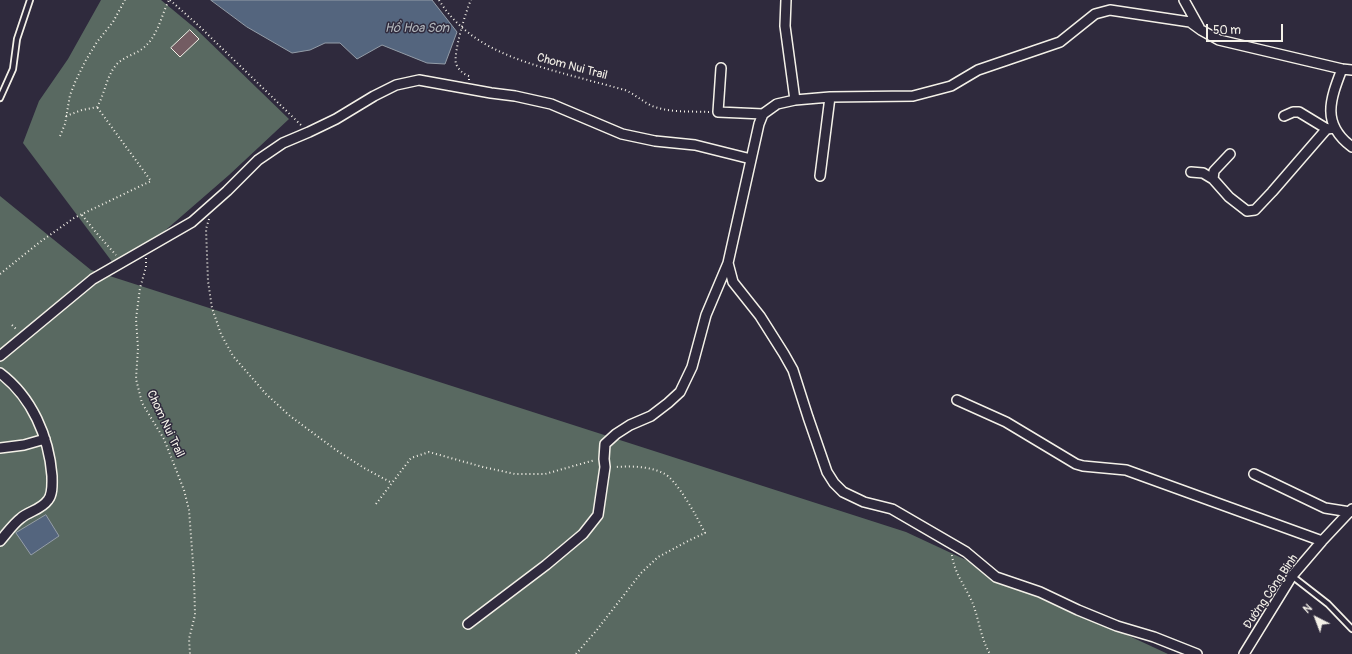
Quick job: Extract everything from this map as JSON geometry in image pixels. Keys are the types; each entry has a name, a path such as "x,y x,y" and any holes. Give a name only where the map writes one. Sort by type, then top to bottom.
{"street":[{"path":"786,0 785,26 795,100"},
{"path":"1184,0 1201,30"},
{"path":"468,624 546,565 583,534 598,515 605,463 605,444 616,434 630,425 651,416 680,392 692,367 706,315 728,263 759,124 763,114 776,104 830,96 913,96 951,86 978,70 1060,42 1095,14 1110,10 1190,22 1219,40 1342,69 1352,70"},
{"path":"720,68 718,112 763,114"},
{"path":"1191,172 1203,173 1214,179 1229,197 1242,208 1247,211 1255,210 1330,129 1332,94 1342,69"},
{"path":"0,356 93,279 192,222 227,191 258,160 283,143 309,132 396,85 419,80 515,96 551,104 622,134 655,142 695,146 751,159"},
{"path":"820,176 830,96"},
{"path":"1284,116 1293,112 1299,112 1330,129 1352,148"},
{"path":"1214,179 1214,171 1230,154"},
{"path":"728,263 733,282 760,316 793,370 827,472 842,492 864,502 892,509 957,546 996,577 1040,592 1117,626 1154,637 1197,654"},
{"path":"0,373 20,392 34,414 45,439 52,471 52,484 49,499 39,508 21,518 0,541"},
{"path":"957,400 1006,422 1076,464 1082,466 1126,470 1322,541"},
{"path":"0,448 24,445 45,439"},
{"path":"1254,474 1325,508 1351,510"},
{"name":"Đường Công Binh","path":"1244,654 1292,576 1351,510"}],"lane":[{"path":"0,98 13,69 18,39 30,0"},
{"path":"1292,576 1328,604 1352,629"}],"path":[{"path":"60,136 70,95 76,80 97,42 113,22 125,0"},
{"path":"97,108 113,70 126,57 142,49 150,41 157,30 163,12 170,0 309,132"},
{"name":"Chom Nui Trail","path":"439,0 462,29 471,36 515,59 625,90 635,94 650,105 665,110 718,112"},
{"path":"467,88 470,76 463,74 457,64 456,59 462,29 471,0"},
{"path":"66,116 82,110 97,108"},
{"path":"0,274 40,242 74,218 152,181 97,108"},
{"path":"82,215 98,236 123,262"},
{"path":"211,215 206,229 208,281 212,308 221,334 233,356 266,394 290,416 336,450 364,468 392,483"},
{"name":"Chom Nui Trail","path":"145,248 146,267 140,288 136,319 138,348 136,379 142,403 164,440 184,490 189,510 194,576 195,616 190,639 190,654"},
{"path":"376,504 412,458 429,452 515,474 545,474 605,463 637,466 664,473 679,488 705,533 658,557 641,573 596,631 576,654"},
{"path":"957,546 952,554 952,561 973,604 990,654"}],"green space":[{"path":"101,0 161,0 196,29 289,119 229,175 145,248 113,263 23,143 39,101 68,59"},
{"path":"0,196 91,270 906,532 1168,654 0,654"}],"water":[{"name":"Hồ Hoa Sơn","path":"211,0 432,0 457,32 445,64 427,63 382,45 357,59 340,43 325,43 310,50 292,53 247,27"},
{"path":"46,515 59,536 31,555 16,533"}],"building":[{"path":"190,30 199,39 180,57 171,48"}]}
